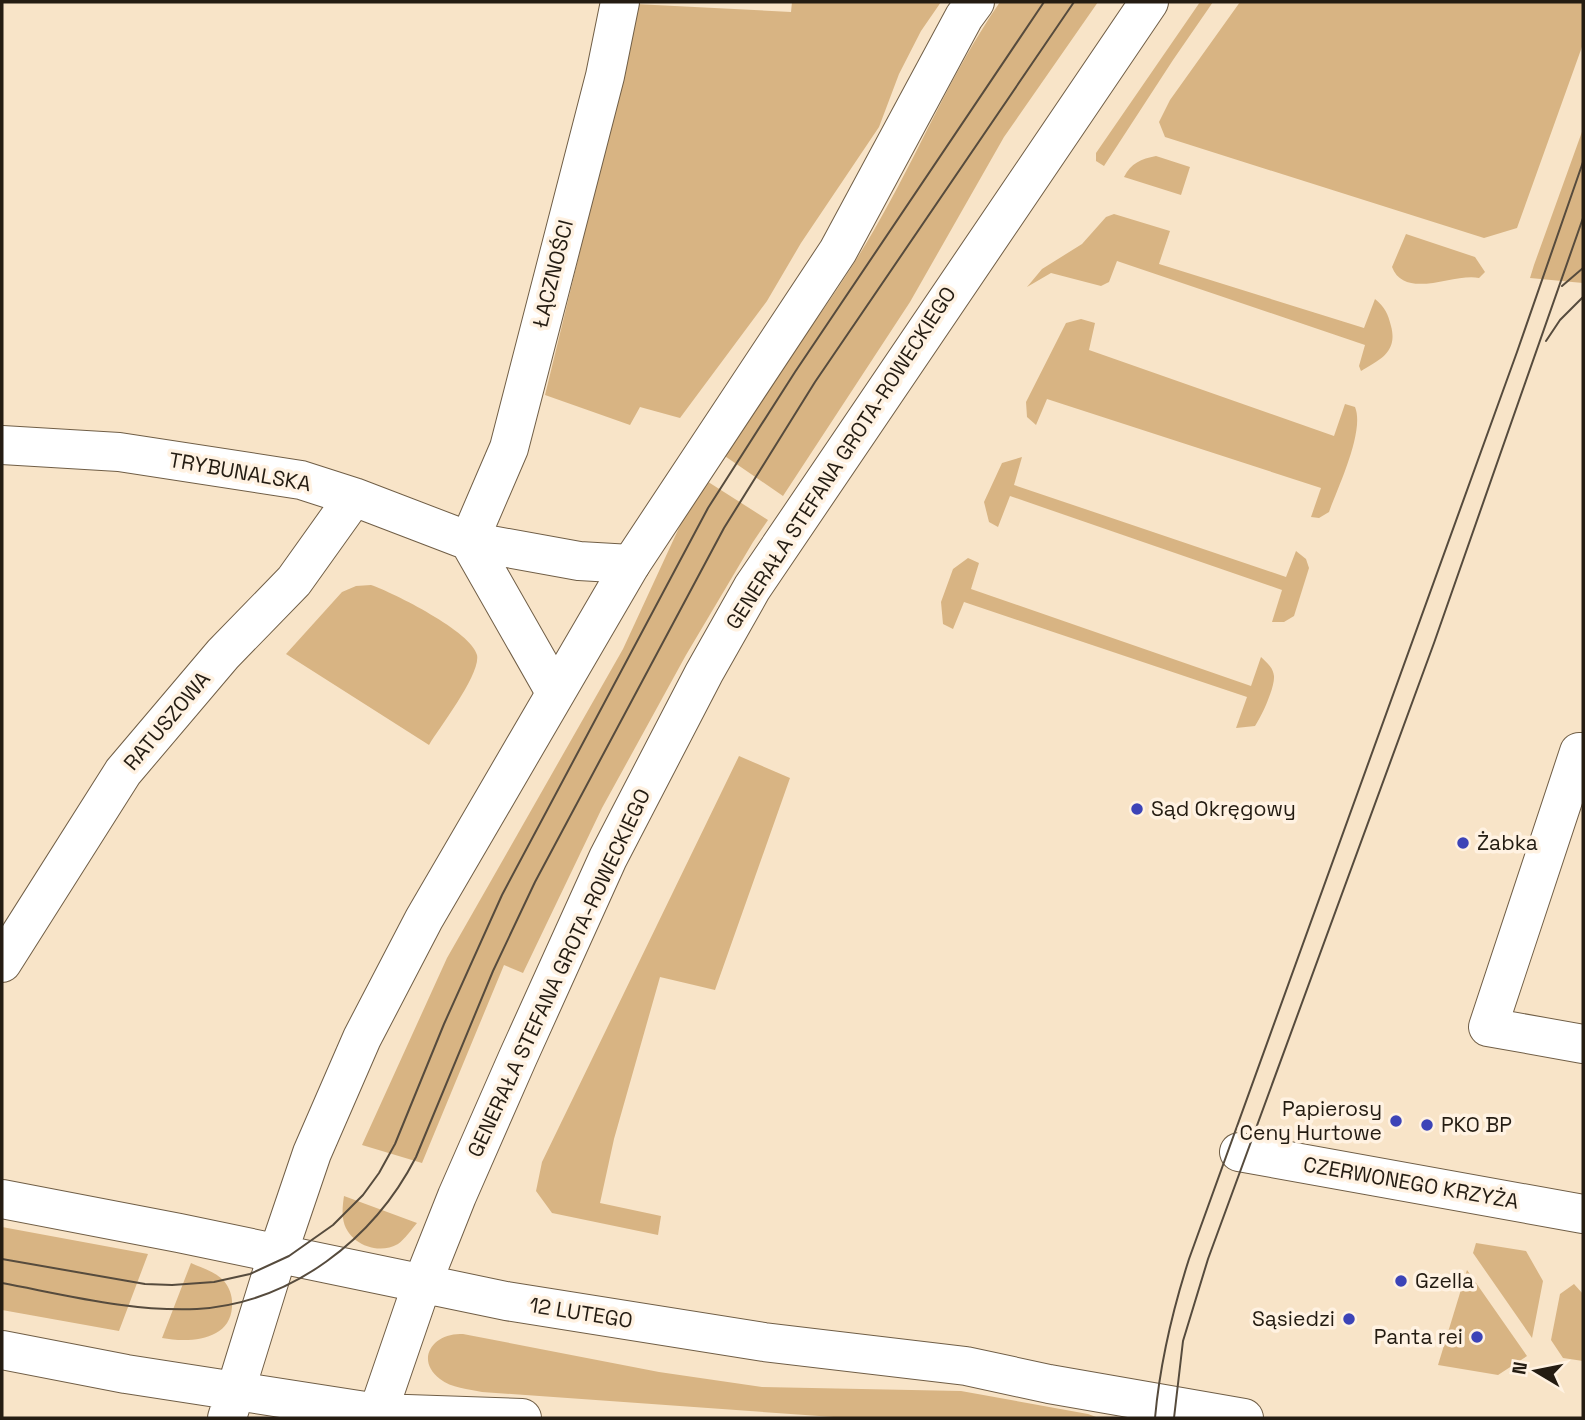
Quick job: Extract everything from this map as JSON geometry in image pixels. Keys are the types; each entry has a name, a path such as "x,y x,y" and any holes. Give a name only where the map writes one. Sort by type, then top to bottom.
{"street":[{"name":"ŁĄCZNOŚCI","path":"469,541 509,448 601,89 620,2"},
{"path":"231,1404 312,1153 362,1038 424,919 631,564 838,251 964,17 975,2"},
{"name":"GENERAŁA STEFANA GROTA-ROWECKIEGO","path":"377,1415 422,1284 457,1196 608,858 704,673 751,587 1149,2"},
{"name":"TRYBUNALSKA","path":"2,445 119,452 301,480 354,496 469,541 579,561 631,564"},
{"name":"RATUSZOWA","path":"2,963 123,772 223,654 294,581 354,496"},
{"path":"469,541 555,692"},
{"path":"1581,752 1488,1027 1583,1044"},
{"name":"CZERWONEGO KRZYŻA","path":"1238,1153 1583,1214"},
{"name":"12 LUTEGO","path":"2,1199 506,1301 752,1340 966,1366 1164,1406 1244,1418"},
{"path":"2,1350 126,1374 231,1404 377,1415 522,1418"}],"shaded area":[{"path":"792,2 941,2 921,31 899,74 879,127 801,243 767,301 680,418 640,407 630,425 545,395 632,38 635,4 791,12"},
{"path":"1000,2 1098,2 1004,137 910,302 783,496 719,452 800,343 857,259 890,202 965,57"},
{"path":"1200,2 1213,2 1104,166 1096,161 1096,153"},
{"path":"1240,2 1583,2 1583,44 1517,228 1484,238 1165,137 1159,122 1170,100"},
{"path":"1583,129 1583,283 1530,278 1534,265"},
{"path":"1156,156 1190,167 1181,195 1124,177 1137,162"},
{"path":"1114,214 1170,231 1159,264 1364,328 1375,299 1384,308 1390,322 1390,349 1381,359 1361,371 1359,366 1365,345 1117,261 1109,282 1101,286 1051,273 1027,287 1042,269 1082,244 1106,217"},
{"path":"1406,234 1475,257 1485,272 1479,278 1419,284 1408,282 1399,277 1392,267"},
{"path":"1081,319 1095,323 1089,350 1334,436 1345,404 1355,407 1357,417 1354,444 1329,512 1319,518 1311,517 1321,488 1047,399 1036,425 1027,417 1026,402 1066,323"},
{"path":"1022,457 1014,485 1286,577 1296,551 1306,559 1309,568 1294,616 1284,622 1272,622 1282,590 1010,496 998,527 989,522 984,502 1002,463"},
{"path":"702,478 768,520 686,655 602,808 523,973 504,965 422,1163 362,1145 447,958 623,649"},
{"path":"968,558 979,563 971,589 1251,686 1261,657 1271,668 1274,681 1258,721 1255,726 1236,728 1247,697 964,602 953,629 943,624 941,602 953,569"},
{"path":"371,585 397,596 447,625 462,635 477,655 473,675 429,745 286,654 342,592 356,586"},
{"path":"739,756 790,778 715,990 660,977 614,1139 600,1203 661,1216 658,1235 552,1213 536,1191 542,1162"},
{"path":"344,1196 417,1223 398,1244 381,1249 372,1248 356,1240 345,1227"},
{"path":"2,1227 148,1254 119,1331 2,1310"},
{"path":"1476,1243 1526,1251 1543,1281 1532,1338 1473,1253"},
{"path":"191,1263 213,1273 226,1284 232,1300 230,1318 224,1327 206,1337 184,1340 162,1338"},
{"path":"1467,1270 1527,1356 1498,1375 1438,1365"},
{"path":"1574,1284 1583,1294 1583,1361 1563,1358 1551,1340 1560,1294"},
{"path":"463,1334 659,1372 762,1387 961,1391 1099,1418 848,1418 482,1392 444,1382 432,1371 429,1363 428,1355 436,1342 444,1337"}],"tram line":[{"path":"2,1259 145,1284 214,1282 250,1274 289,1256 333,1225 363,1195 395,1144 444,1024 502,895 708,508 795,372 1044,2"},
{"path":"2,1283 99,1302 148,1308 197,1309 232,1304 297,1280 326,1262 353,1240 377,1214 416,1157 493,971 535,882 724,528 815,382 1074,2"},
{"path":"1155,1418 1168,1338 1189,1259 1517,352 1583,162"},
{"path":"1174,1418 1183,1341 1208,1259 1434,643 1583,218"},
{"path":"1562,286 1583,268"},
{"path":"1546,341 1560,320 1583,297"}],"place":[{"name":"Sąd Okręgowy","path":"1137,809"},
{"name":"Żabka","path":"1463,843"},
{"name":"Papierosy Ceny Hurtowe","path":"1396,1121"},
{"name":"PKO BP","path":"1427,1125"},
{"name":"Gzella","path":"1401,1281"},
{"name":"Sąsiedzi","path":"1349,1319"},
{"name":"Panta rei","path":"1477,1337"}]}
